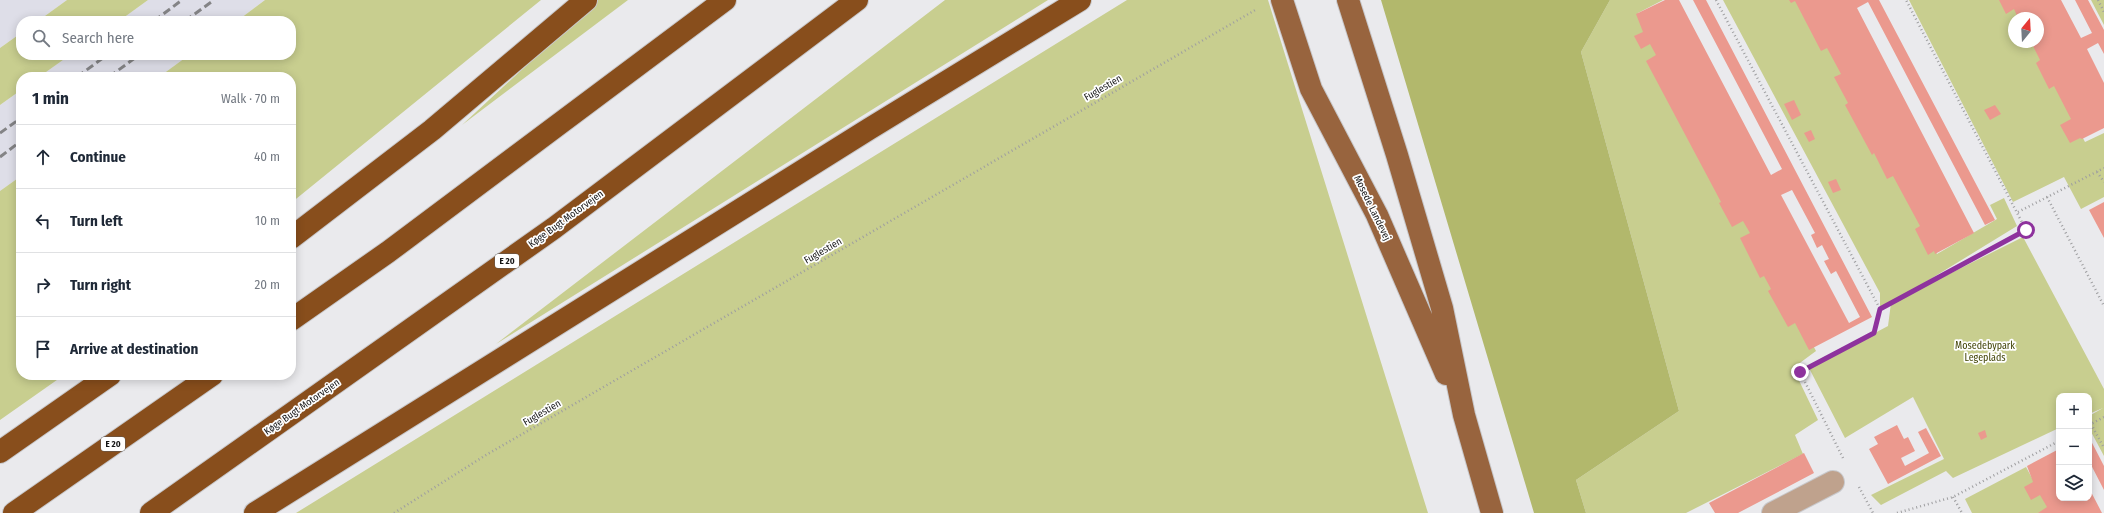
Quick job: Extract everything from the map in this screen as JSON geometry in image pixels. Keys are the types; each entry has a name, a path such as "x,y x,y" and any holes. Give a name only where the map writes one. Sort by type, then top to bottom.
{"highway":[{"path":"296,234 432,130 586,0"},
{"path":"296,316 388,252 724,0"},
{"name":"Køge Bugt Motorvejen","path":"151,513 554,228 857,0"},
{"path":"255,513 862,133 1080,0"},
{"path":"0,452 103,380"},
{"name":"E 20","path":"14,513 205,380"}],"main road":[{"name":"Mosede Landevej","path":"1348,0 1397,155 1442,308 1464,415 1492,513"},
{"name":"Mosede Landevej","path":"1272,3 1311,89 1377,215 1464,415"}],"street":[{"path":"1773,513 1832,482"}],"path":[{"path":"1716,0 1880,309 1874,333 1800,372 1845,461"},
{"path":"1880,309 2026,230 2018,212 1906,0"},
{"path":"2098,0 2104,12"},
{"name":"Fuglestien","path":"394,513 493,451 1272,3"},
{"path":"2018,212 2104,168"},
{"path":"2097,172 2104,182"},
{"path":"2047,197 2104,306"},
{"path":"2092,423 2104,417"},
{"path":"2092,427 2104,448"},
{"path":"1897,513 1953,497 2056,443"},
{"path":"1855,481 1873,513"},
{"path":"1953,497 1962,513"}],"shaded area":[{"path":"0,0 67,0 45,16 16,16 16,37 0,48"},
{"path":"148,0 265,0 244,16 126,16"},
{"path":"63,60 182,60 166,72 46,72"},
{"path":"16,94 16,180 0,191 0,105"}],"green space":[{"path":"67,0 148,0 126,16 45,16"},
{"path":"265,0 541,0 296,199 296,72 166,72 182,60 296,60 296,16 244,16"},
{"path":"597,0 628,0 462,125"},
{"path":"945,0 1048,0 496,344"},
{"path":"1127,0 1268,0 1428,513 296,513"},
{"path":"1381,0 1610,0 1581,52 1679,411 1576,480 1586,513 1534,513"},
{"path":"1610,0 1663,0 1638,13 1816,351 1793,368 1818,420 1795,435 1803,454 1686,513 1586,513 1576,480 1679,411 1581,52"},
{"name":"Mosedebypark Legeplads","path":"1723,0 1805,0 1937,254 1997,219 1990,205 2004,198 2017,226 1893,302 2023,237 2104,389 2104,456 2092,434 2092,414 2103,408 2092,413 2092,393 2056,393 2056,429 1953,478 1946,471 1881,505 1871,495 1944,459 1913,397 1845,438 1809,368 1888,326 1891,303 1880,309 1880,293"},
{"path":"1909,0 2011,0 2018,12 2008,12 2008,48 2036,48 2085,142 2104,133 2104,197 2081,209 2064,177 2013,202"},
{"path":"2091,0 2104,0 2104,25"},
{"path":"16,37 16,60 63,60 46,72 16,72 16,94 0,105 0,48"},
{"path":"16,180 16,380 57,380 0,420 0,191"},
{"path":"2026,467 2051,513 1972,513 1965,499"}],"building":[{"path":"1665,0 1679,0 1771,175 1782,169 1693,0 1706,0 1872,317 1809,350 1795,323 1788,327 1768,291 1771,289 1764,276 1760,278 1740,238 1750,233 1743,221 1732,227 1719,203 1721,202 1646,61 1656,55 1650,44 1641,49 1634,36 1643,32 1636,14","holes":["1792,190 1815,233 1811,235 1817,248 1822,245 1829,259 1824,261 1831,274 1836,271 1860,317 1849,323 1781,195"]},
{"path":"1789,0 1879,0 1995,220 1985,225 1868,2 1857,8 1974,233 1935,254 1934,251 1928,255 1915,229 1920,226 1893,176 1887,179 1874,153 1872,155 1845,105 1848,103 1834,77 1841,74 1827,48 1821,51 1795,1 1791,3"},
{"path":"1999,0 2061,0 2081,38 2092,33 2075,0 2088,0 2104,30 2104,54 2098,43 2087,49 2104,83 2104,128 2070,143 2060,125 2071,119 2054,86 2049,89 2036,63 2040,60 2034,48 2044,48 2044,12 2015,12 2014,9 2006,14"},
{"path":"1794,100 1801,115 1792,120 1784,104"},
{"path":"1995,105 2001,114 1990,120 1984,110"},
{"path":"1811,130 1815,139 1809,142 1804,133"},
{"path":"1836,179 1841,190 1833,193 1828,182"},
{"path":"2104,202 2104,238 2089,210"},
{"path":"1897,425 1904,439 1908,437 1915,451 1901,458 1905,466 1929,453 1918,432 1926,428 1941,456 1888,484 1869,449 1878,444 1874,437"},
{"path":"1985,430 1987,437 1981,440 1978,433"},
{"path":"2092,443 2104,466 2104,490 2092,467"},
{"path":"2056,451 2056,501 2092,501 2092,494 2102,513 2038,513 2047,507 2040,495 2031,500 2024,487 2033,482 2027,466"},
{"path":"1804,453 1814,473 1738,513 1715,513 1709,503"}],"railway":[{"path":"161,16 182,0"},
{"path":"192,16 214,0"},
{"path":"84,72 100,60"},
{"path":"116,72 132,60"},
{"path":"0,133 16,122"},
{"path":"0,157 16,145"}],"route":[{"path":"1800,372 1874,333 1880,309 2026,230"}]}
